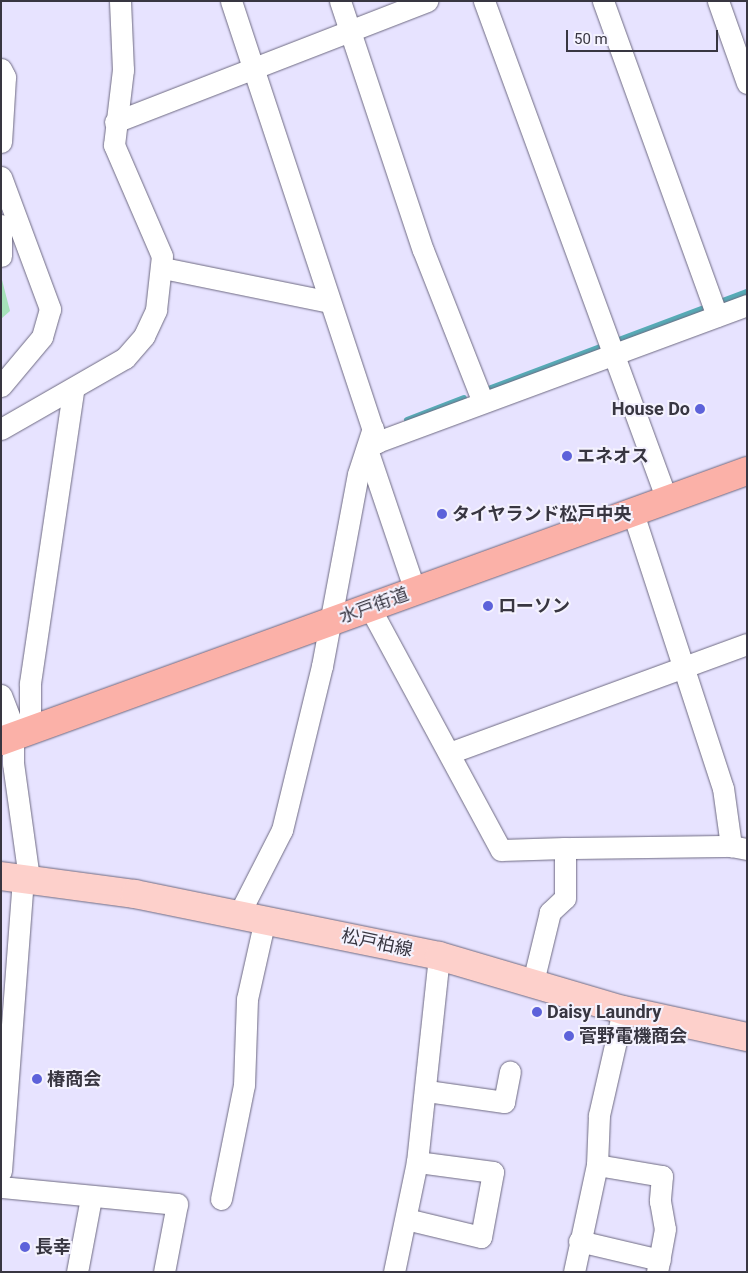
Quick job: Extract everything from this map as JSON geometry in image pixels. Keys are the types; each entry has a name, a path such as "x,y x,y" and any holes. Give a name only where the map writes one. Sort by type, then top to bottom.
{"highway":[{"name":"水戸街道","path":"14,737 747,471"}],"main road":[{"name":"松戸柏線","path":"18,878 265,919 439,956 534,982 623,1010 747,1037"}],"street":[{"path":"1,430 73,391 124,358 144,336 156,310 162,268 155,238 116,159 115,122 124,70 120,1"},
{"path":"232,1 377,442 747,305"},
{"path":"340,1 423,250 483,402"},
{"path":"115,122 254,70 428,1"},
{"path":"484,1 667,500"},
{"path":"603,1 718,316"},
{"path":"718,1 747,82"},
{"path":"1,68 5,77 1,142"},
{"path":"1,177 50,309 42,337 1,386"},
{"path":"1,225 1,256"},
{"path":"162,268 330,302"},
{"path":"14,737 30,683 73,391"},
{"path":"238,914 282,830 329,623 358,474 373,428"},
{"path":"367,449 415,591"},
{"path":"370,608 452,752 502,850 739,848 722,788 633,513"},
{"path":"452,752 684,669 747,644"},
{"path":"1,695 10,715 14,737 18,878 1,1171"},
{"path":"534,982 550,912 565,898 565,848"},
{"path":"221,1199 244,1085 247,999 265,919"},
{"path":"394,1272 417,1162 427,1091 439,956"},
{"path":"574,1272 579,1241 597,1165 599,1115 623,1010"},
{"path":"427,1091 504,1102 510,1072"},
{"path":"406,1219 481,1238 493,1172 417,1162"},
{"path":"579,1241 658,1266 665,1229 660,1202 662,1176 597,1165"},
{"path":"1,1187 91,1198 177,1204 164,1272"},
{"path":"77,1272 91,1198"}],"green space":[{"path":"1,276 10,311 1,319"}],"waterway":[{"path":"491,388 747,292"},
{"path":"407,420 464,398"}],"place":[{"name":"House Do","path":"700,409"},
{"name":"エネオス","path":"567,456"},
{"name":"タイヤランド松戸中央","path":"442,514"},
{"name":"ローソン","path":"488,606"},
{"name":"Daisy Laundry","path":"537,1012"},
{"name":"菅野電機商会","path":"569,1036"},
{"name":"椿商会","path":"37,1079"},
{"name":"長幸","path":"25,1247"}]}
